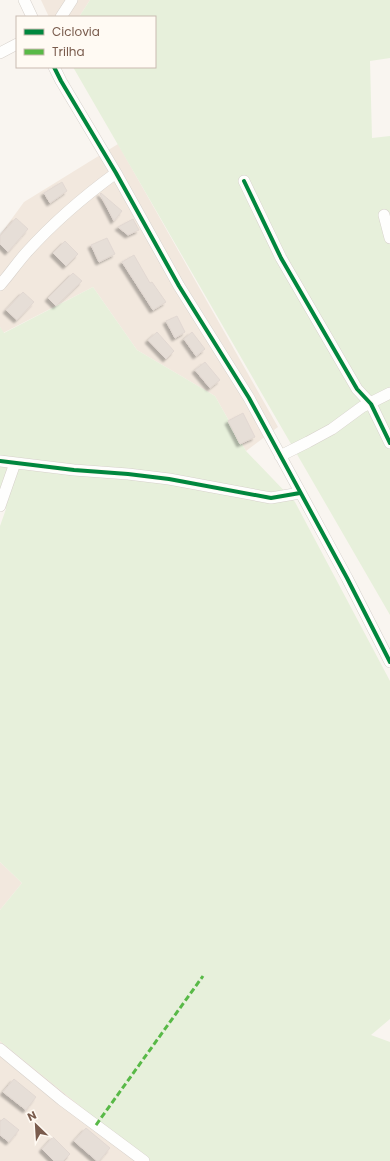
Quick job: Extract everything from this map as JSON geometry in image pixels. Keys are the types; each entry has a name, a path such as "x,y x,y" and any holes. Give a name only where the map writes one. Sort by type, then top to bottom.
{"street":[{"path":"24,0 32,16"},
{"path":"62,16 72,0"},
{"path":"0,53 16,45"},
{"path":"54,68 116,173 179,286 249,398 347,578 390,662"},
{"path":"0,284 25,254 66,212 116,173"},
{"path":"244,181 285,264 357,389 371,404 390,443"},
{"path":"384,215 390,238"},
{"path":"280,456 332,429 362,407 371,404 390,393"},
{"path":"0,462 74,470 135,474 271,498 300,493"},
{"path":"0,506 15,463"},
{"path":"0,1049 62,1100 144,1161"}],"shaded area":[{"path":"41,0 90,0 80,16 49,16"},
{"path":"118,144 278,427 246,451 215,396 137,350 93,287 3,333 0,327 0,235 24,202"},
{"path":"0,862 22,883 0,910"},
{"path":"0,1041 54,1084 148,1161 0,1161"}],"green space":[{"path":"90,0 390,0 390,58 370,61 372,138 390,136 390,615 74,68 156,68 156,16 80,16"},
{"path":"93,287 137,350 215,396 246,451 295,502 390,681 390,1019 371,1035 390,1042 390,1161 148,1161 0,1041 0,910 22,883 0,862 0,526 6,509 0,502 0,327 4,333"}],"building":[{"path":"62,182 67,191 50,203 44,193"},
{"path":"101,193 122,211 114,221 100,194"},
{"path":"16,218 28,229 8,252 0,244 0,236"},
{"path":"133,219 139,230 128,235 118,227"},
{"path":"107,238 115,254 99,262 91,245"},
{"path":"65,241 78,254 66,266 53,253"},
{"path":"134,255 150,283 152,282 166,302 153,310 122,262"},
{"path":"73,273 82,281 56,306 48,298"},
{"path":"23,292 34,302 17,320 6,310"},
{"path":"177,316 185,332 175,338 166,321"},
{"path":"157,332 174,351 166,359 148,340"},
{"path":"192,332 205,349 196,356 184,339"},
{"path":"205,362 220,380 210,388 195,370"},
{"path":"243,413 255,437 240,444 228,421"},
{"path":"14,1079 36,1097 26,1110 3,1092"},
{"path":"4,1118 19,1130 9,1142 0,1135 0,1122"},
{"path":"86,1128 110,1148 99,1161 97,1161 74,1141"},
{"path":"53,1137 70,1154 63,1161 54,1161 42,1149"}],"marked path":[{"path":"96,1125 203,976"}],"cycle path":[{"path":"54,68 116,173 179,286 249,398 347,578 390,662"},
{"path":"244,181 281,258 357,389 371,404 390,443"},
{"path":"0,461 169,479 271,498 300,493"}]}
